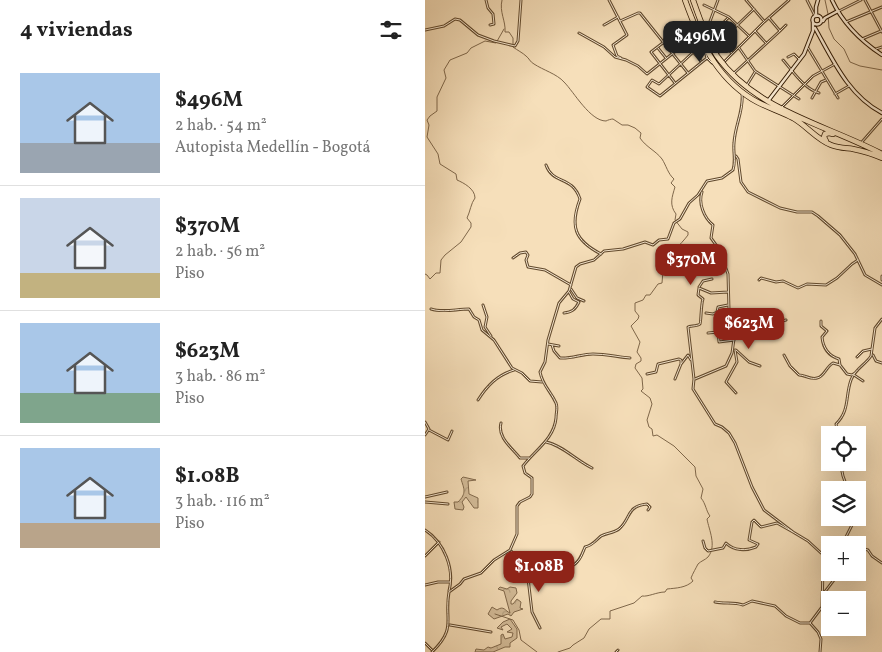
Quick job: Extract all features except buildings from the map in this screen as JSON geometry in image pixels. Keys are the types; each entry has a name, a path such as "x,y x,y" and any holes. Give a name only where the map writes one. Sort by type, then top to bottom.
{"highway":[{"path":"693,0 716,53 733,75 746,87 767,102 800,120 824,142 834,146 863,151 882,158"},
{"path":"685,1 697,34 707,54 723,70 724,68 716,53"},
{"path":"707,54 726,79 761,104 847,137 882,154"},
{"path":"847,137 829,133 825,134 824,137 829,142 851,148"}],"street":[{"path":"486,0 494,19 493,24 490,25"},
{"path":"425,30 444,26 455,19 460,20 473,32 513,46 518,41 521,0"},
{"path":"609,0 627,35 613,46 617,56 638,66 647,74 697,34"},
{"path":"704,29 709,24 718,0"},
{"path":"746,0 764,22"},
{"path":"723,62 789,0"},
{"path":"807,0 814,19 821,23"},
{"path":"767,102 808,47 814,30 818,0"},
{"path":"832,0 838,11 861,40 882,56"},
{"path":"814,19 824,18 861,0"},
{"path":"861,40 882,31 865,0"},
{"path":"703,5 729,17 749,36"},
{"path":"846,22 882,7"},
{"path":"726,36 754,9"},
{"path":"620,21 639,13 688,73"},
{"path":"604,25 618,17"},
{"path":"708,38 729,17"},
{"path":"769,18 780,31"},
{"path":"814,30 824,18"},
{"path":"733,75 786,25"},
{"path":"716,53 731,40 717,29"},
{"path":"814,30 849,86 866,104 882,113"},
{"path":"679,31 688,42"},
{"path":"755,31 767,44"},
{"path":"673,32 651,52 676,84"},
{"path":"579,33 615,58 624,59"},
{"path":"667,47 683,35"},
{"path":"702,44 659,84 651,80 647,87 660,96 701,62 707,54"},
{"path":"657,47 667,59"},
{"path":"725,47 733,54"},
{"path":"739,47 755,71 799,99"},
{"path":"808,47 838,98"},
{"path":"874,50 882,47"},
{"path":"693,52 701,62"},
{"path":"788,57 794,54 800,59"},
{"path":"783,60 805,84 814,92 819,93"},
{"path":"781,109 805,84 835,64"},
{"path":"746,87 755,71"},
{"path":"812,98 821,82 827,80"},
{"path":"835,94 849,86"},
{"path":"449,592 464,579 481,573 494,560 510,550 517,534 517,506 520,502 530,497 531,494 532,478 523,470 523,466 545,442 556,425 558,408 553,397 542,382 540,372 545,362 547,344 559,303 569,292 576,268 580,264 595,260 604,251 623,249 645,242 653,245 659,240 668,239 674,223 680,219 707,181 722,178 731,173 735,155 734,141 743,103 742,92"},
{"path":"743,98 748,98 761,104"},
{"path":"861,144 882,119"},
{"path":"735,155 738,159 741,182 748,192 780,208 815,214 840,235 859,260 865,275 882,285"},
{"path":"546,165 547,169 555,177 575,187 579,196 574,214 575,226 579,237 592,250 601,254"},
{"path":"702,189 700,201 707,221 713,225 713,241 724,256 724,263 728,274 729,310 740,317 740,323 734,340 737,362 726,382 736,393"},
{"path":"513,258 520,253 526,252 528,255 526,260 528,267 545,270 571,285"},
{"path":"759,280 761,278 775,282 783,281 798,288 807,284 822,286 837,278 859,260"},
{"path":"712,279 703,281 699,288 698,295 703,299 700,306 700,322 698,325 688,328 694,379 693,392 715,424 729,433 735,442 752,488 764,509 793,532 808,541 821,553"},
{"path":"570,288 577,298 584,301"},
{"path":"699,288 711,293 729,292"},
{"path":"563,313 571,313 579,302 573,299 569,292"},
{"path":"483,305 487,317 485,327 512,368 522,373 530,381 542,382"},
{"path":"706,313 713,314 717,312 718,307 729,305"},
{"path":"431,309 440,312 467,308 479,320 482,330 491,337"},
{"path":"837,426 846,411 850,383 854,374 872,355 875,328 882,318"},
{"path":"740,323 748,324 753,321 759,327 764,328 776,322 786,320"},
{"path":"821,321 821,326 827,332 822,337 823,344 829,354 839,359 839,365 847,374 852,375 856,372"},
{"path":"732,328 730,332 736,334"},
{"path":"708,333 718,332 719,342 734,340"},
{"path":"547,344 559,346"},
{"path":"552,345 557,356 560,358 591,354 630,358"},
{"path":"694,379 726,366 735,349"},
{"path":"735,349 749,362 760,366"},
{"path":"857,357 863,351 873,349"},
{"path":"675,379 687,355 692,360"},
{"path":"784,355 798,374 815,379 824,373 830,364 839,365"},
{"path":"872,355 876,361 882,362"},
{"path":"647,374 656,372 658,364 679,359 681,364"},
{"path":"478,400 487,386 505,373 515,370"},
{"path":"854,374 863,381"},
{"path":"425,422 429,430 448,440 451,431"},
{"path":"501,423 500,431 510,448 515,451 519,458 529,458"},
{"path":"425,435 429,430"},
{"path":"545,442 555,444 592,468"},
{"path":"425,497 447,492"},
{"path":"425,502 448,504"},
{"path":"510,550 518,558 526,561 561,569 570,566 581,558 585,547 619,528 632,509 647,504 650,507 648,510"},
{"path":"703,540 705,548 710,551 723,548 726,543 733,548 751,549 758,544 749,540 753,521 761,527 777,523 788,531 793,532"},
{"path":"425,530 439,542 447,559 451,582 447,634 432,651 425,643"},
{"path":"425,556 439,542"},
{"path":"866,549 871,556 882,562"},
{"path":"526,561 533,612 540,628"},
{"path":"425,585 451,582"},
{"path":"715,602 728,604 734,602 743,605 752,601 775,606 786,616 801,623 810,623 821,639 820,652"},
{"path":"810,623 821,608"},
{"path":"449,625 491,632"}],"green space":[{"path":"463,477 476,480 468,481 469,494 478,498 478,508 474,508 466,497 462,502 463,510 455,509 454,502 458,502 464,493 461,479"},
{"path":"500,587 507,589 510,587 516,588 517,593 511,604 517,599 521,602 520,608 523,609 514,612 511,616 508,614 494,619 488,614 492,607 497,610 503,608 510,613 504,591 498,589"},
{"path":"510,619 517,629 517,638 510,643 510,647 493,652 475,652 476,649 484,650 501,644 501,635 503,634 505,639 512,637 513,633 507,632 512,629 507,624 501,627 503,630 497,628 503,622"}],"waterway":[{"path":"502,0 501,9 505,32 509,32 513,38 513,47 533,63 561,79 588,111 600,120 613,119 622,125 635,128 641,133 640,138 642,141 662,159 674,179 671,183 675,187 672,201 672,207 676,214 675,220 682,229 688,232 688,235 676,249 670,261 670,267 663,271 662,283 658,284 650,295 646,295 643,300 635,303 635,311 639,316 631,326 640,342 637,352 641,361 636,364 635,368 642,378 643,389 641,391 650,398 652,404 647,420 649,427 652,429 653,436 657,435 674,446 695,467 696,476 703,489 701,498 710,516 707,519 712,538 711,553 698,564 691,578 693,581 687,585 667,589 665,592 642,596 634,603 610,611 610,619 601,619 589,629 584,638 570,648 558,652"},
{"path":"825,0 829,28 834,39 844,49 850,62 882,70"},
{"path":"425,274 430,279 436,273 440,273 441,260 461,242 471,227 471,223 467,218 475,198 471,189 457,180 456,174 440,164 438,154 427,137 429,125 427,120 437,111 437,97 446,78 444,70 450,60 467,53 471,48 485,41 496,43 504,29"},
{"path":"495,614 513,620 519,630 521,640 537,652"}]}
